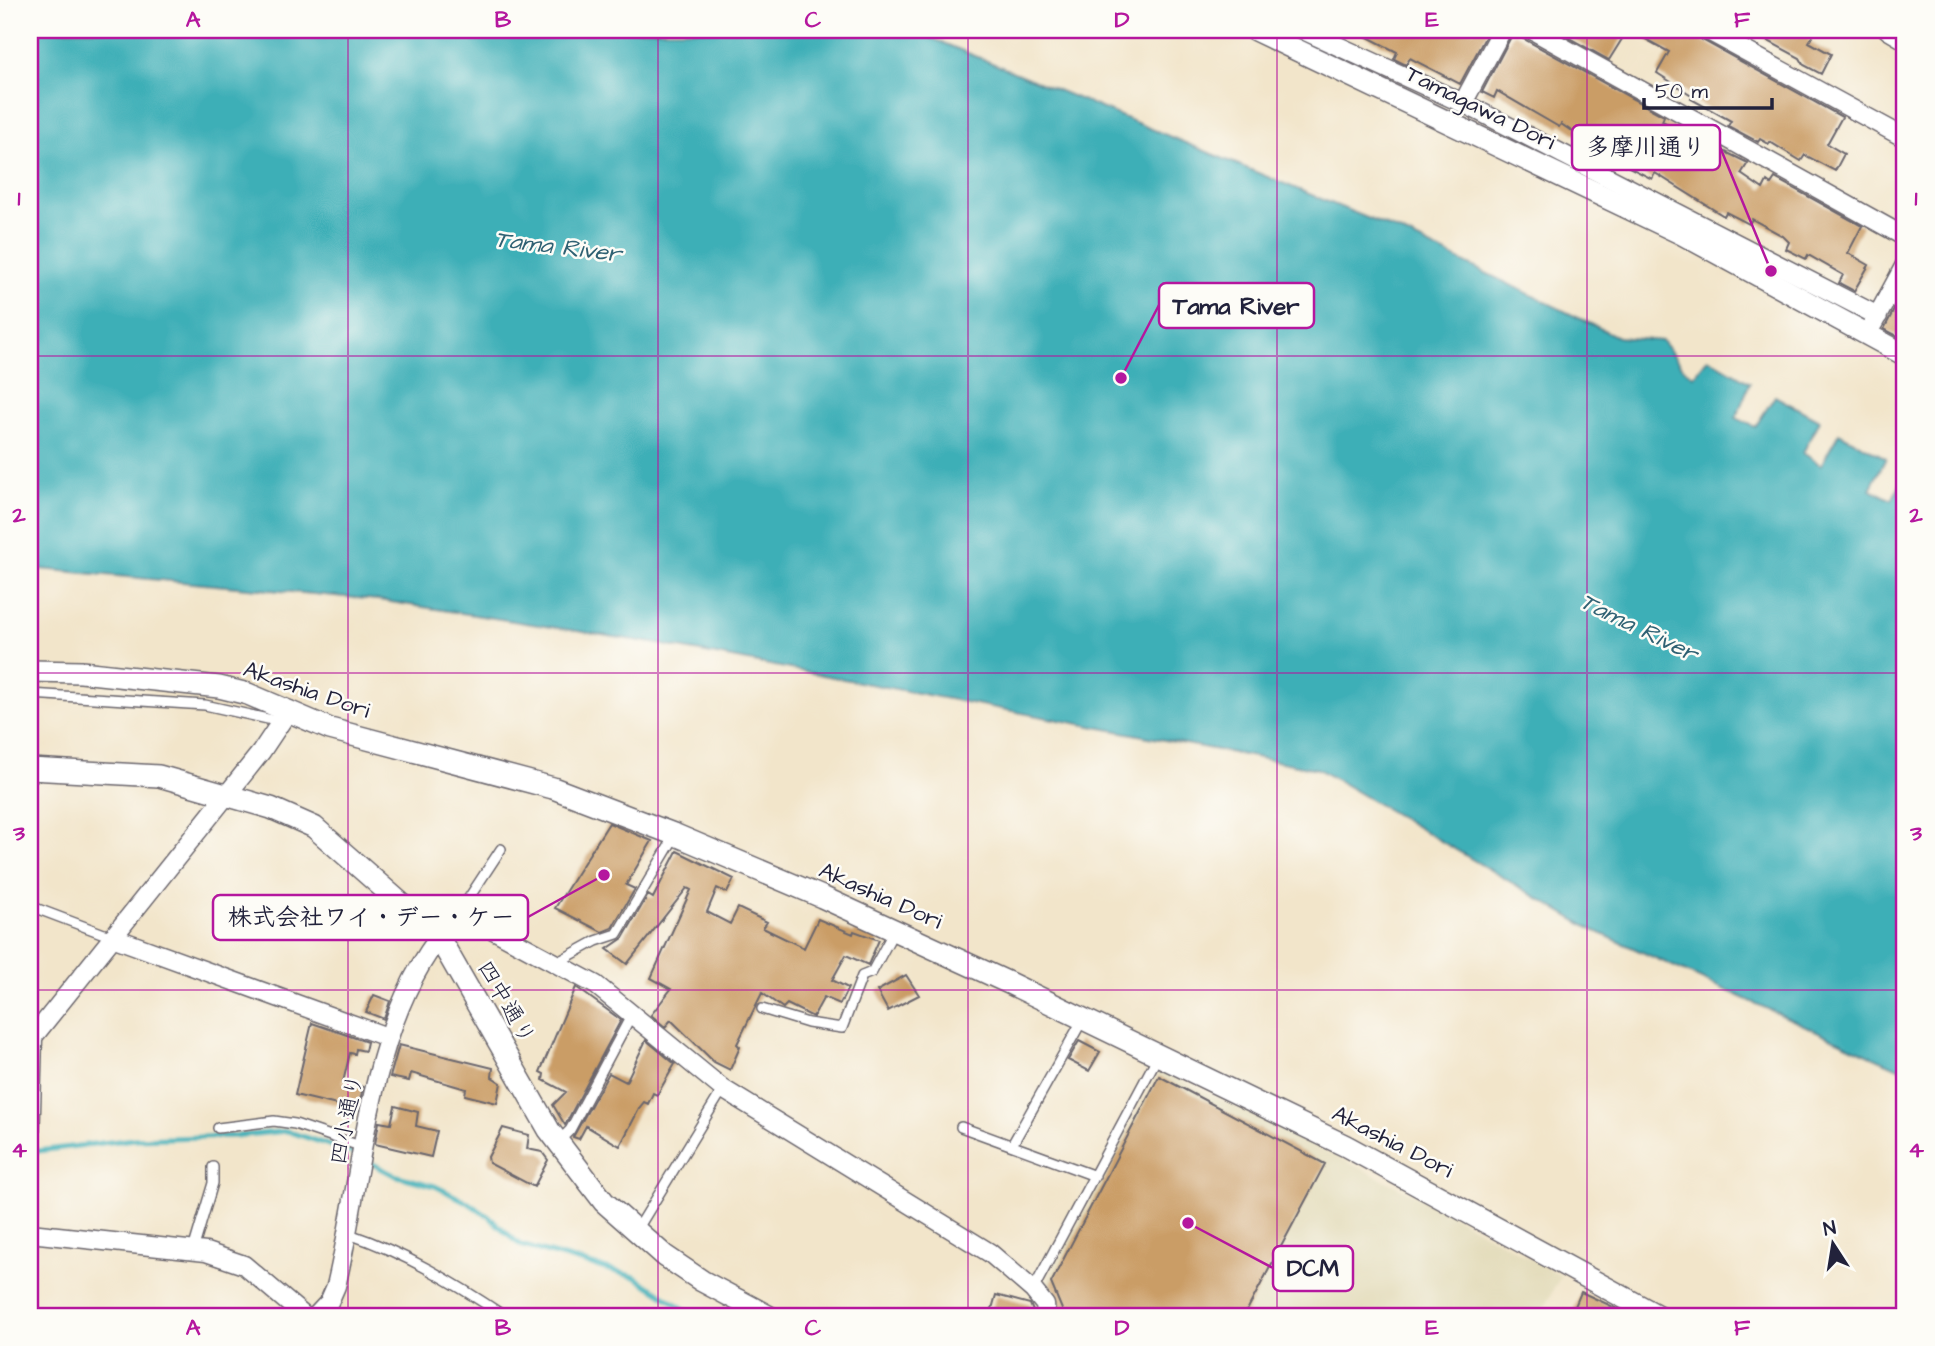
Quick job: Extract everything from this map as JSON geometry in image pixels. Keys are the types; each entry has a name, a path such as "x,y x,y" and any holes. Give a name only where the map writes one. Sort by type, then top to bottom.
{"street":[{"name":"Tamagawa Dori","path":"1255,30 1873,325 1905,355"},
{"path":"1303,30 1463,103 1873,325 1905,265"},
{"path":"1463,103 1502,30"},
{"path":"1532,30 1905,237"},
{"path":"1707,30 1905,138"},
{"path":"1888,30 1905,40"},
{"name":"Akashia Dori","path":"30,671 81,672 219,687 248,694 285,716 553,788 676,835 894,930 1159,1055 1415,1181 1658,1316"},
{"path":"30,1146 33,1037 285,716"},
{"name":"四中通り","path":"30,769 159,776 271,808 314,827 438,936 557,1142 604,1202 636,1231 702,1282 768,1316"},
{"path":"457,916 477,921 558,962 596,985 723,1089 990,1253 1033,1290 1045,1305 1046,1316"},
{"name":"四小通り","path":"316,1316 329,1302 336,1286 349,1234 387,1037 408,984 438,936 457,916"},
{"path":"112,937 387,1037"},
{"path":"30,1233 99,1243 194,1250 244,1265 304,1316"}],"lane":[{"path":"30,694 205,705 285,716"},
{"path":"558,962 596,941 617,934 676,835"},
{"path":"457,916 501,849"},
{"path":"30,906 112,937"},
{"path":"762,1009 808,1023 842,1028 862,976 872,972 894,930"},
{"path":"557,1142 570,1130 632,1014"},
{"path":"1012,1145 1083,1019"},
{"path":"1033,1290 1159,1055"},
{"path":"636,1231 723,1089"},
{"path":"218,1128 285,1122 365,1147"},
{"path":"961,1127 1095,1176"},
{"path":"194,1250 213,1184 213,1167"},
{"path":"30,1215 30,1233"},
{"path":"349,1234 386,1247 441,1275 504,1316"}],"shaded area":[{"path":"1160,1070 1437,1206 1561,1276 1539,1316 1062,1316 1054,1310 1045,1286"}],"water":[{"path":"30,30 912,30 1401,232 1618,337 1662,341 1685,370 1694,376 1708,358 1750,383 1736,418 1755,427 1775,396 1819,420 1803,453 1821,465 1839,433 1886,458 1870,489 1892,500 1905,475 1905,1071 1589,928 1318,769 653,643 378,600 30,568"}],"building":[{"path":"1354,30 1489,30 1460,84 1410,58 1406,65 1394,59 1397,52"},
{"path":"1608,30 1622,39 1609,60 1557,31"},
{"path":"1629,30 1692,31 1702,40 1842,117 1827,144 1844,154 1835,171 1805,155 1801,161 1770,142 1769,144 1760,139 1758,142 1728,126 1731,121 1691,99 1693,96 1657,73 1669,52"},
{"path":"1748,30 1816,30 1809,42 1831,54 1821,74 1804,65 1800,58"},
{"path":"1513,33 1664,116 1662,121 1748,163 1741,174 1763,189 1767,181 1771,184 1775,178 1862,226 1848,253 1869,265 1854,291 1839,283 1843,275 1808,255 1806,259 1786,249 1789,242 1783,236 1752,219 1749,224 1726,212 1724,216 1655,173 1652,179 1598,151 1596,155 1579,145 1583,139 1561,124 1559,127 1497,91 1494,98 1482,92"},
{"path":"1905,289 1905,340 1884,329"},
{"path":"609,823 652,841 626,885 635,889 612,928 602,932 555,908"},
{"path":"677,851 734,879 727,893 717,888 707,912 730,924 738,908 767,922 763,928 804,948 818,919 853,934 854,931 879,940 868,965 846,955 832,980 848,988 840,1004 824,997 813,1017 787,1004 783,1008 762,993 737,1044 740,1047 730,1070 714,1062 671,1020 665,1027 651,1015 671,989 651,978 691,890 687,888 627,964 607,949 623,938 648,895 653,898"},
{"path":"906,975 919,995 888,1011 877,991"},
{"path":"576,987 621,1020 565,1125 553,1105 566,1092 543,1080 544,1074 540,1072"},
{"path":"374,995 390,1001 384,1019 366,1012"},
{"path":"312,1023 367,1042 365,1051 356,1049 355,1054 350,1053 343,1082 363,1087 358,1110 295,1095"},
{"path":"646,1040 675,1064 657,1095 653,1093 648,1104 644,1102 640,1107 620,1146 586,1126 579,1139 573,1137 609,1073 626,1082"},
{"path":"1079,1041 1100,1052 1089,1071 1068,1060"},
{"path":"399,1045 493,1068 492,1077 501,1083 497,1103 465,1095 466,1089 411,1073 409,1081 390,1077"},
{"path":"1159,1076 1325,1164 1244,1316 1068,1316 1063,1312 1051,1283"},
{"path":"395,1106 418,1112 416,1126 437,1131 431,1157 375,1144 379,1122 391,1124"},
{"path":"503,1128 529,1135 527,1149 542,1152 548,1160 534,1187 489,1163 488,1157"},
{"path":"1581,1292 1607,1304 1631,1316 1571,1316"},
{"path":"996,1295 1030,1304 1035,1316 990,1316"}],"waterway":[{"path":"30,1152 134,1139 236,1136 287,1131 355,1154"},
{"path":"371,1163 394,1175 435,1186 467,1202 488,1216 520,1245 635,1277 695,1316"}],"place":[{"name":"多摩川通り","path":"1771,271"},
{"name":"Tama River","path":"1121,378"},
{"name":"株式会社ワイ・デー・ケー","path":"604,875"},
{"name":"DCM","path":"1188,1223"}]}
